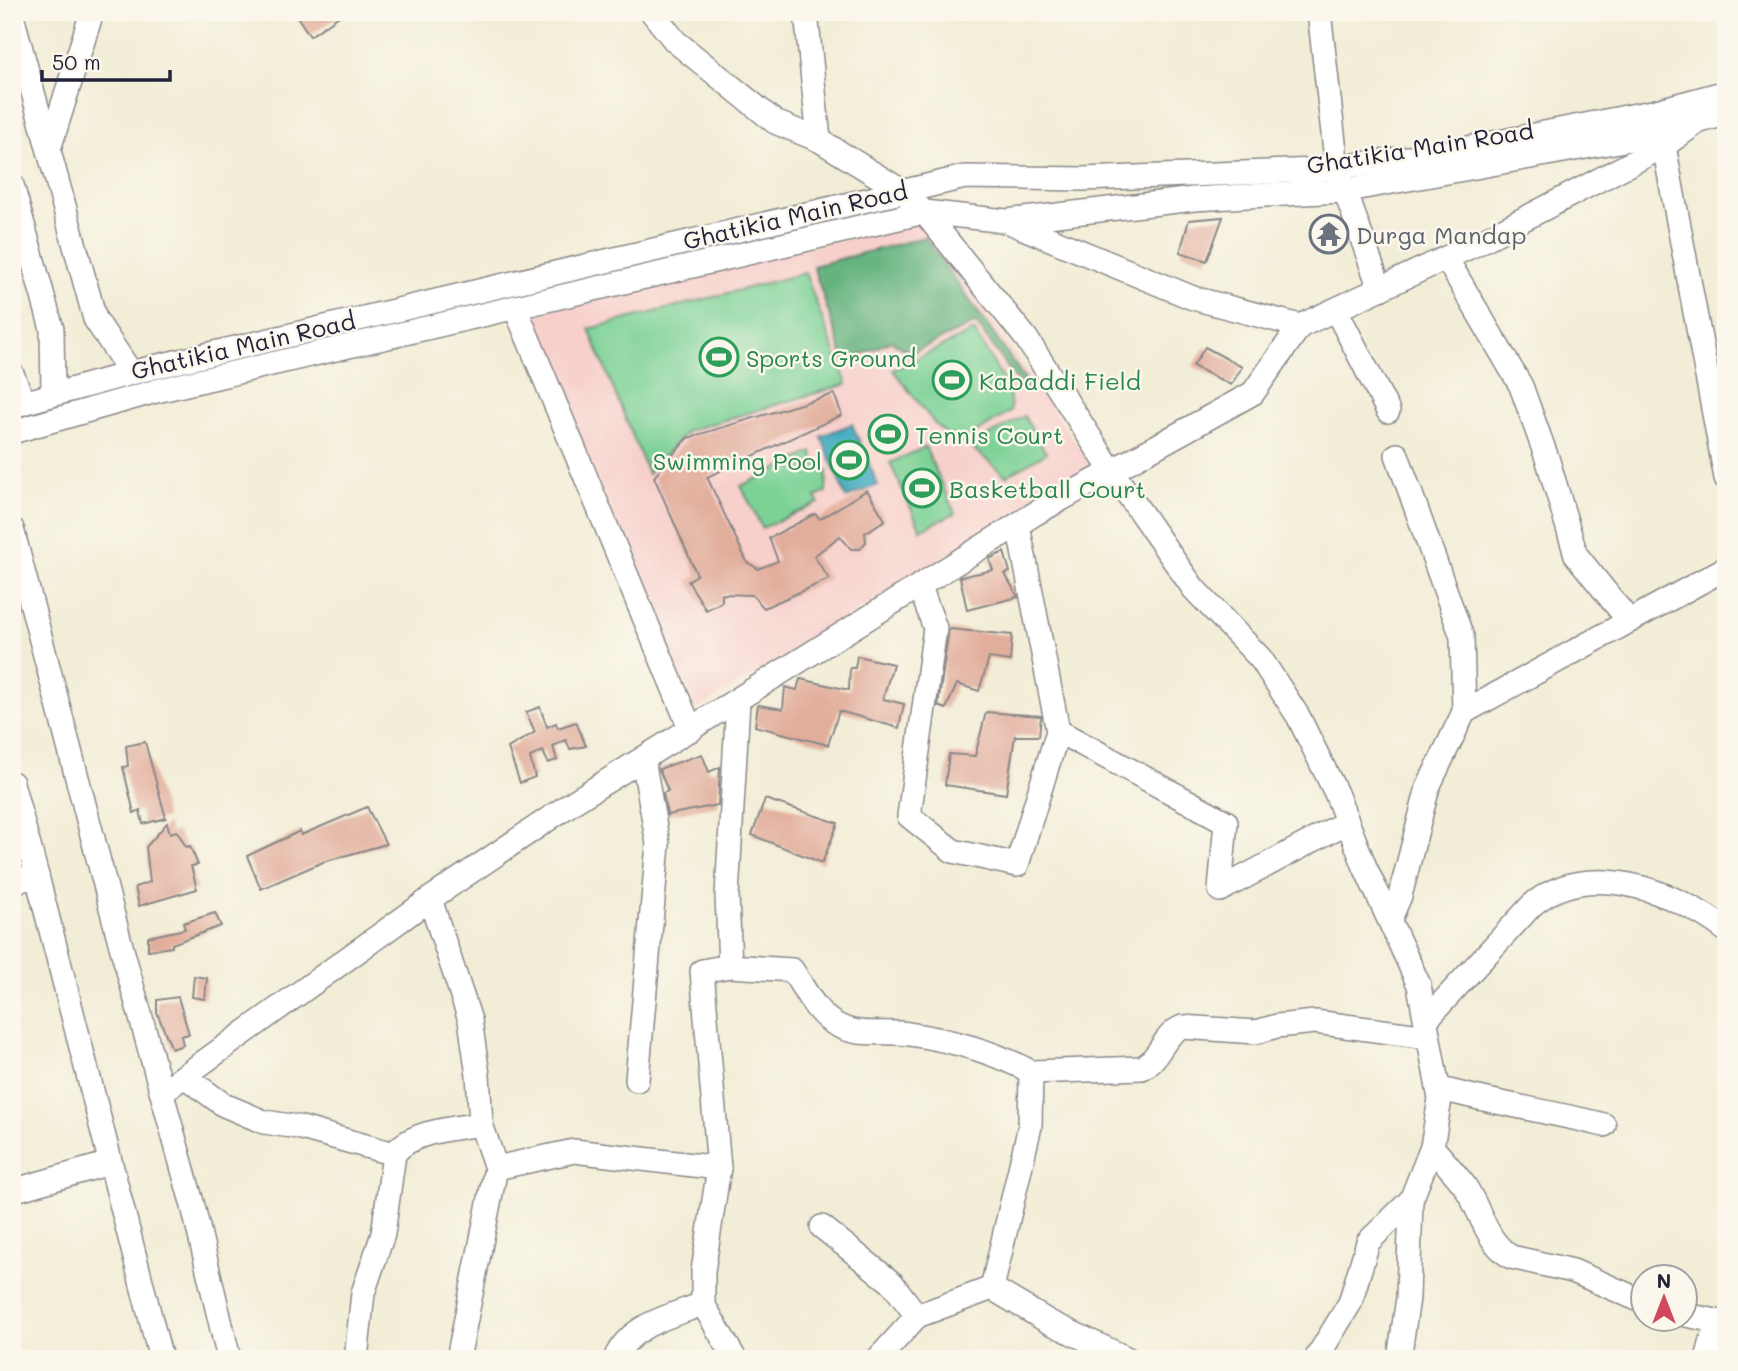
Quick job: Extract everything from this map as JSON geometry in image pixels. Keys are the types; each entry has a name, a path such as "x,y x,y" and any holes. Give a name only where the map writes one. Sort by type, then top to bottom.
{"street":[{"path":"49,149 92,12"},
{"path":"652,12 675,41 775,122 819,140 902,191 924,212 1026,338 1111,470 1194,589 1261,659 1298,716 1419,985 1440,1099 1432,1147 1411,1200 1408,1298 1399,1359"},
{"path":"806,12 819,140"},
{"path":"1319,12 1342,191 1380,289"},
{"path":"12,16 95,319 131,373"},
{"name":"Ghatikia Main Road","path":"18,405 131,373 965,177 1082,179 1337,168 1432,155 1639,114 1726,92"},
{"name":"Ghatikia Main Road","path":"12,432 156,391 924,212 1006,221 1194,199 1342,191 1641,137 1726,114"},
{"path":"162,1092 430,899 643,758 1018,524 1253,393 1300,326 1446,258 1664,146 1699,121"},
{"path":"1664,146 1726,478"},
{"path":"12,185 52,329 54,393"},
{"path":"1006,221 1193,298 1300,326"},
{"path":"1446,258 1521,386 1548,461 1576,555 1629,621"},
{"path":"515,307 691,730"},
{"path":"1335,310 1388,411"},
{"path":"290,335 296,359"},
{"path":"12,374 18,405"},
{"path":"1390,919 1400,896 1428,786 1464,712 1462,637 1397,455"},
{"path":"920,587 935,628 909,816 953,851 1017,865 1058,731 1018,524"},
{"path":"12,529 194,1206 229,1359"},
{"path":"1464,712 1726,568"},
{"path":"730,966 727,896 738,701"},
{"path":"1058,731 1226,822 1220,890 1347,822"},
{"path":"637,1080 658,844 643,758"},
{"path":"12,783 161,1359"},
{"path":"12,882 37,876"},
{"path":"1427,1028 1531,906 1543,896 1561,889 1589,882 1626,885 1674,897 1699,909 1726,930"},
{"path":"430,899 470,1020 478,1074 481,1124 496,1168 458,1359"},
{"path":"735,1359 703,1304 703,1271 719,1167 702,971 730,966 792,970 818,1009 832,1023 852,1032 906,1033 951,1043 1010,1060 1031,1072 1142,1068 1150,1064 1171,1032 1182,1027 1256,1032 1277,1026 1315,1022 1427,1028"},
{"path":"992,1288 1030,1126 1031,1072"},
{"path":"184,1076 224,1105 264,1122 298,1127 394,1154"},
{"path":"1438,1088 1489,1102 1551,1111 1604,1125"},
{"path":"356,1359 363,1293 383,1234 394,1154 400,1146 432,1134 481,1124"},
{"path":"1432,1147 1464,1185 1493,1242 1503,1252 1511,1257 1573,1271 1630,1296"},
{"path":"496,1168 574,1151 719,1167"},
{"path":"12,1191 110,1163"},
{"path":"1316,1359 1350,1303 1361,1274 1367,1242 1411,1200"},
{"path":"822,1227 892,1283 917,1316"},
{"path":"878,1359 917,1316 992,1288"},
{"path":"992,1288 1049,1322 1128,1359"},
{"path":"615,1359 631,1336 656,1321 703,1304"},
{"path":"1700,1318 1721,1323 1707,1359"}],"shaded area":[{"path":"923,220 1093,468 696,710 526,312"}],"green space":[{"path":"925,237 1029,385 1024,390 976,323 911,353 891,341 845,362 813,266"},
{"name":"Sports Ground","path":"805,273 847,384 687,431 648,474 589,329"},
{"name":"Kabaddi Field","path":"974,331 1009,389 1011,411 958,444 935,424 893,370"},
{"path":"1024,416 1046,453 1006,476 970,446"},
{"name":"Tennis Court","path":"889,419 901,445 886,452 874,423"},
{"name":"Basketball Court","path":"925,447 955,513 921,530 890,463"},
{"path":"812,452 816,462 827,470 826,492 816,497 819,503 762,528 741,486"}],"water":[{"name":"Swimming Pool","path":"852,424 878,485 846,498 821,436"}],"building":[{"path":"294,12 345,12 310,36"},
{"path":"1223,217 1207,261 1180,252 1189,220"},
{"name":"Durga Mandap","path":"1339,222 1344,243 1317,251 1315,226"},
{"path":"1205,347 1242,367 1231,385 1193,366"},
{"path":"834,394 842,415 707,477 747,562 758,569 778,561 769,538 815,514 820,519 867,490 885,520 865,533 866,542 860,549 851,549 840,536 814,556 829,579 764,608 752,595 722,594 722,602 706,610 688,581 697,575 654,477 687,438"},
{"path":"1004,552 1010,572 1005,574 1018,597 967,610 960,577 993,570 989,559"},
{"path":"949,629 1012,635 1010,661 989,658 979,691 957,684 946,709 938,706"},
{"path":"857,656 893,664 883,699 904,704 899,728 839,711 828,745 755,726 758,705 783,709 785,687 797,690 800,679 849,690 850,668 855,668"},
{"path":"540,707 547,727 556,723 558,728 576,722 586,746 570,749 566,740 553,746 557,760 548,763 543,751 530,757 535,777 520,783 508,748 535,732 526,712"},
{"path":"986,712 1041,716 1039,736 1015,736 1006,794 945,785 949,754 975,756"},
{"path":"145,742 166,818 143,824 140,810 134,813 123,767 128,766 126,746"},
{"path":"702,754 709,772 720,767 718,805 667,815 663,793 668,791 659,769"},
{"path":"765,799 838,823 822,863 752,835"},
{"path":"367,807 386,844 323,862 261,889 247,856 300,831 301,835"},
{"path":"167,823 170,833 177,831 186,847 190,846 198,865 191,866 197,889 139,906 135,887 150,882 146,847"},
{"path":"215,913 221,926 172,944 172,947 148,950 148,937 185,929 183,923"},
{"path":"194,976 207,978 205,999 192,997"},
{"path":"178,997 189,1034 181,1036 183,1045 172,1049 157,1013 157,1000"}],"place":[{"name":"Durga Mandap","path":"1329,234"},
{"name":"Sports Ground","path":"719,357"},
{"name":"Kabaddi Field","path":"952,380"},
{"name":"Tennis Court","path":"888,434"},
{"name":"Swimming Pool","path":"849,460"},
{"name":"Basketball Court","path":"922,488"}]}
